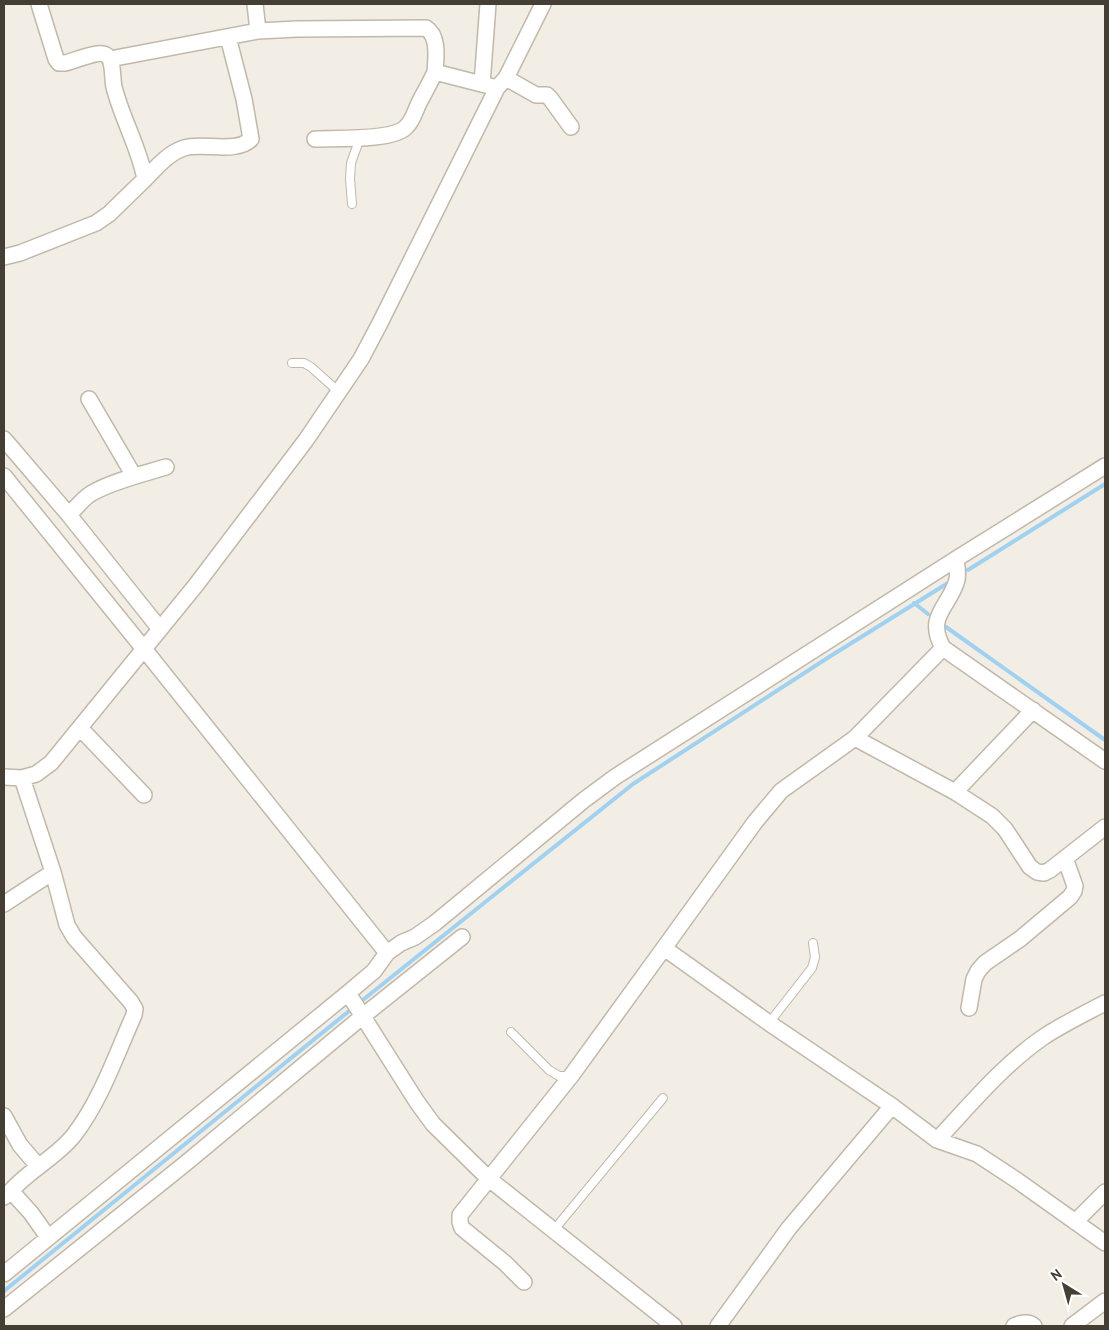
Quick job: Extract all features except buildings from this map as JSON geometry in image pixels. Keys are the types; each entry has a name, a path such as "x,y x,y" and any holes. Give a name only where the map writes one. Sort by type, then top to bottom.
{"street":[{"path":"39,4 56,59 59,62 65,63 99,53 105,54 110,59 114,87 138,153 145,179"},
{"path":"255,4 258,31"},
{"path":"488,4 495,83"},
{"path":"4,778 22,778 36,774 51,763 196,585 306,440 361,359 495,83 543,4"},
{"path":"110,59 258,31 426,28 431,31 434,37 435,72 406,128 392,135 315,139"},
{"path":"4,257 20,253 96,223 109,214 170,155 182,148 194,146 226,147 245,144 251,139 244,98 228,37"},
{"path":"435,72 495,83 536,95 547,95 571,127"},
{"path":"89,399 134,476"},
{"path":"4,439 70,515 159,631"},
{"path":"4,1274 348,993 374,971 387,953 400,943 415,937 435,923 584,800 615,777 1105,466"},
{"path":"70,515 92,493 134,476 166,467"},
{"path":"4,476 146,647 387,953"},
{"path":"956,559 957,582 939,613 937,621 939,640 943,648 1105,761"},
{"path":"524,1282 505,1263 462,1228 460,1216 571,1076 755,822 781,792 855,738 943,648"},
{"path":"955,792 1033,710"},
{"path":"80,728 144,795"},
{"path":"855,738 955,792 998,822 1030,868 1037,872 1044,873 1105,828"},
{"path":"22,778 53,872 67,925 74,937 135,1009 96,1102 74,1136 7,1194 30,1213 48,1238"},
{"path":"969,1008 974,979 985,963 1020,939 1070,897 1074,891 1065,858"},
{"path":"4,904 53,872"},
{"path":"4,1309 462,937"},
{"path":"664,948 769,1023 892,1106 937,1140 977,1154 1105,1243"},
{"path":"348,993 433,1124 489,1179 674,1326"},
{"path":"937,1140 1000,1073 1040,1040 1052,1031 1105,1003"},
{"path":"718,1326 789,1228 892,1106"},
{"path":"4,1116 20,1145 38,1166"},
{"path":"1075,1222 1105,1192"},
{"path":"1072,1326 1105,1301"},
{"path":"1014,1326 1026,1323 1034,1326"}],"lane":[{"path":"352,204 351,163 360,138"},
{"path":"292,364 304,363 311,367 339,392"},
{"path":"769,1023 812,968 815,957 813,943"},
{"path":"511,1032 549,1070 559,1076 571,1076"},
{"path":"553,1231 663,1098"}],"waterway":[{"path":"968,570 1105,484"},
{"path":"359,1003 633,784 829,657 948,583"},
{"path":"914,603 928,614"},
{"path":"946,627 1105,740"},
{"path":"4,1291 354,1007"}]}
